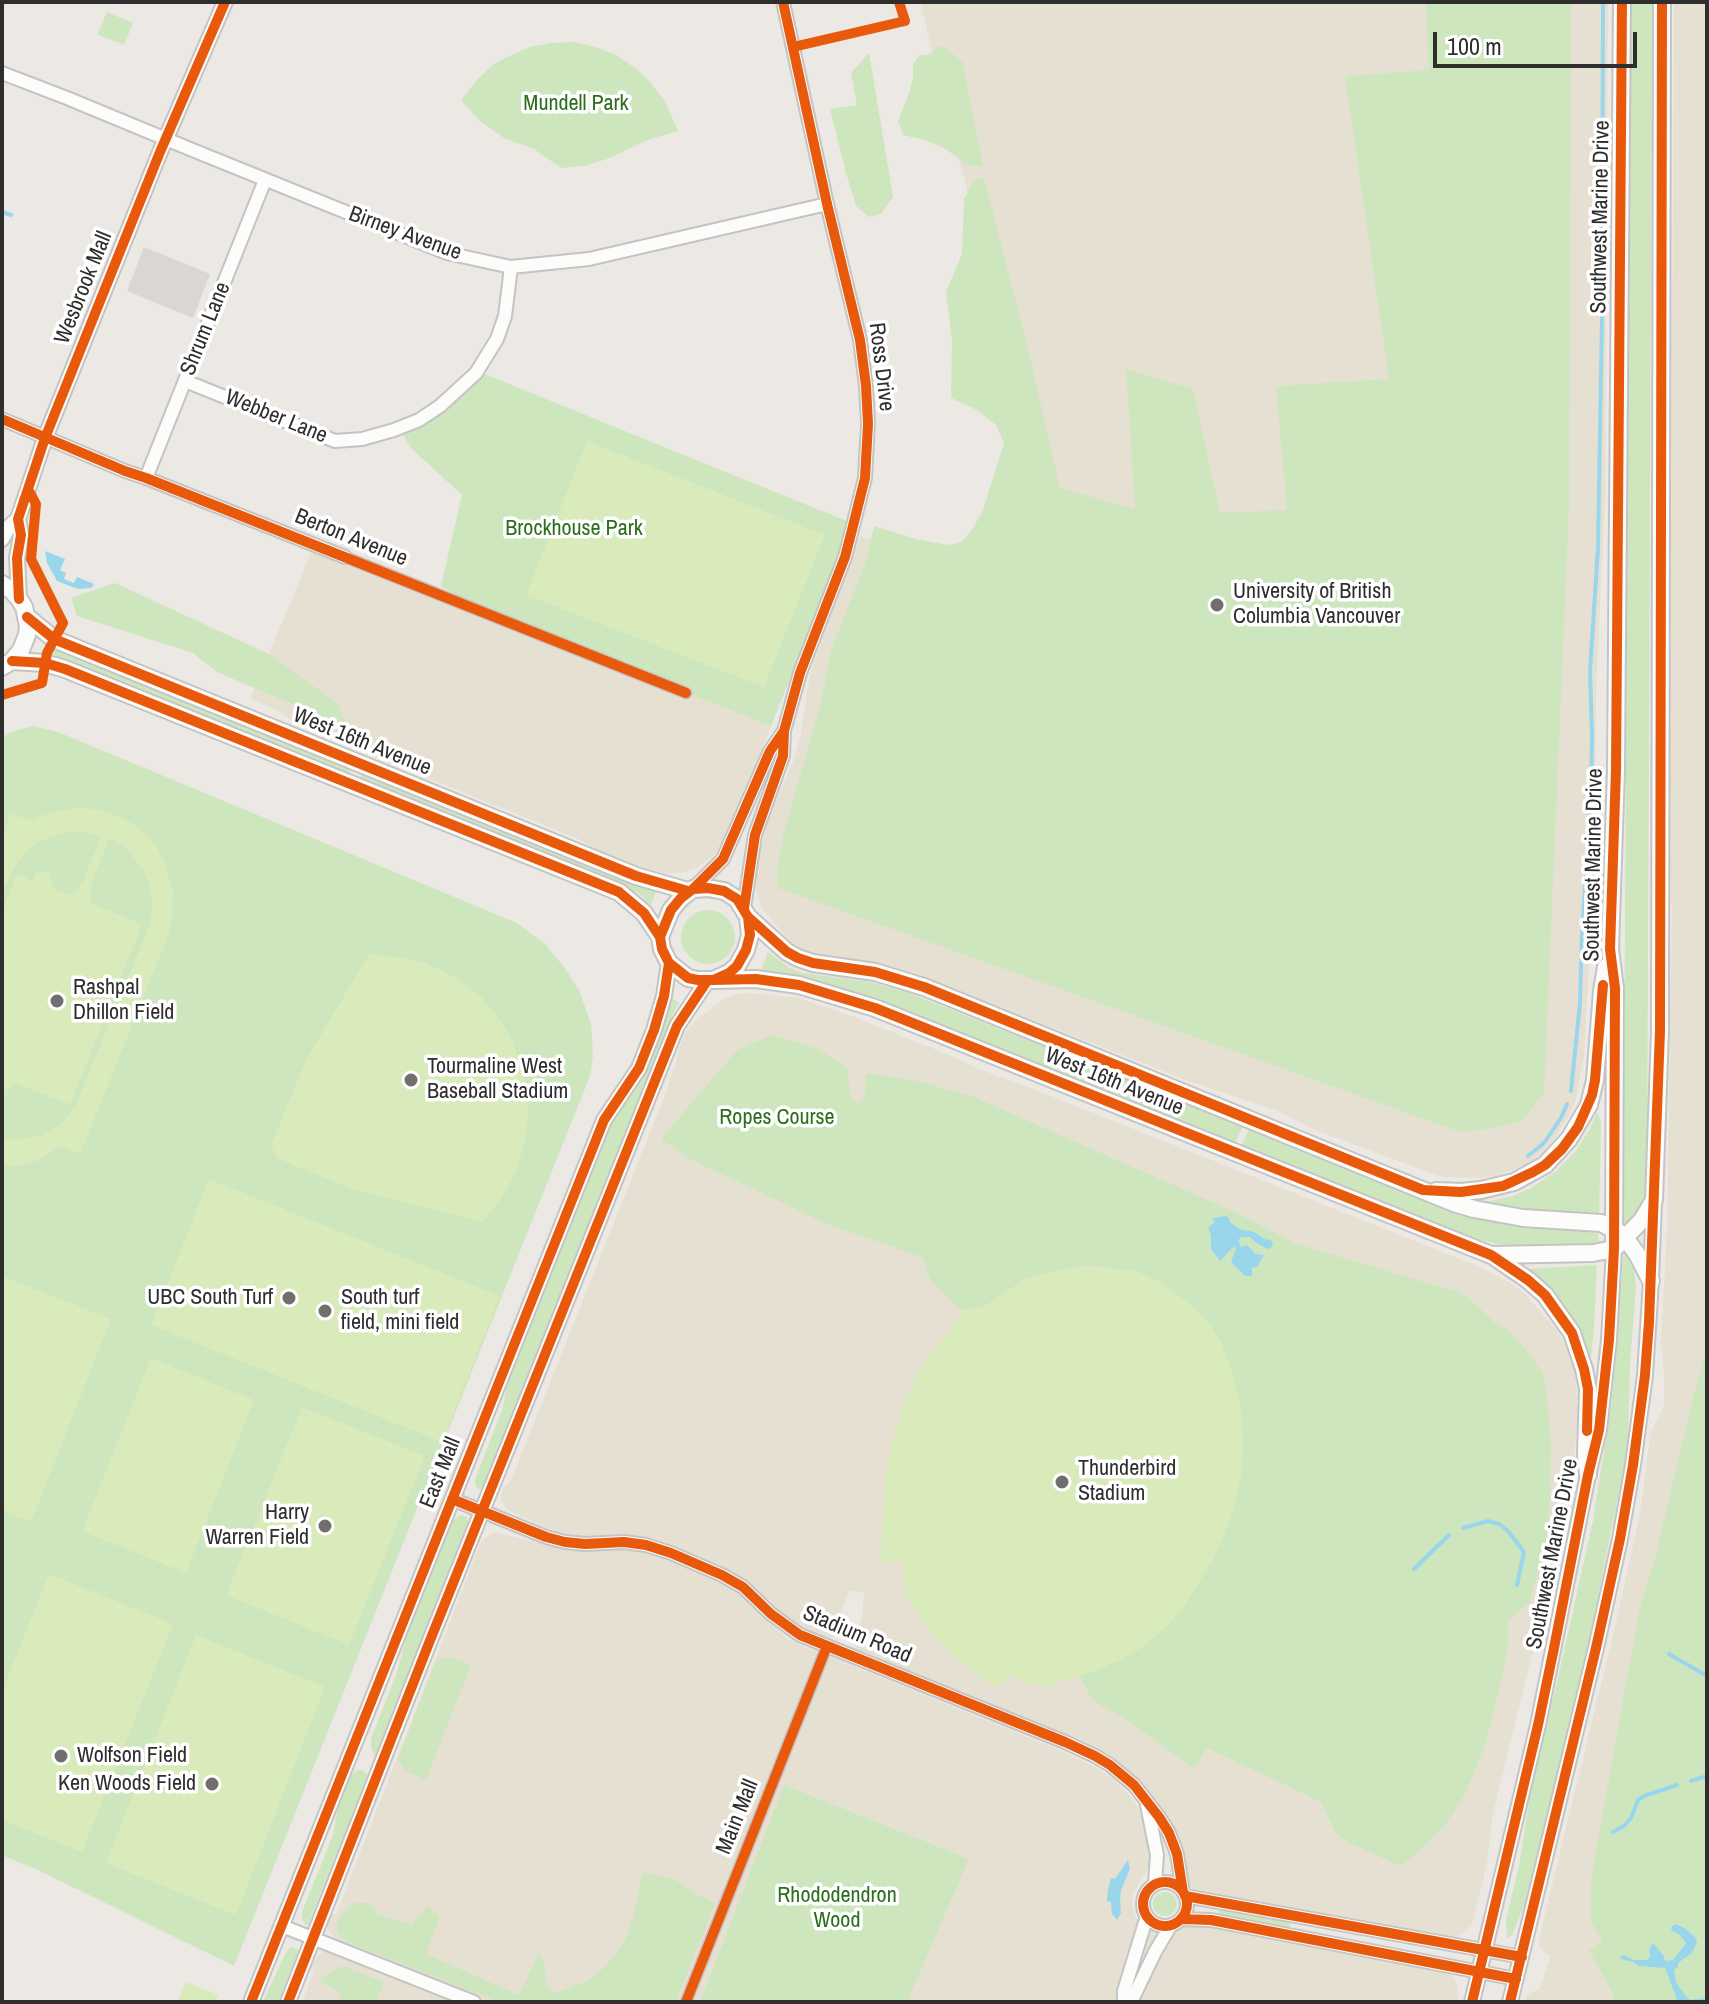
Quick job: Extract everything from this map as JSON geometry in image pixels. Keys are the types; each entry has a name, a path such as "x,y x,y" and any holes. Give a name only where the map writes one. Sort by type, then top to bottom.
{"main road":[{"name":"Southwest Marine Drive","path":"1618,1239 1615,988 1610,949 1616,770 1622,2"},
{"path":"1651,1281 1637,1254 1618,1239 1642,1220 1654,1200 1660,1031 1662,2"},
{"path":"2,584 19,599 28,626 25,643 7,664"},
{"name":"West 16th Avenue","path":"27,617 54,639 636,876 691,890"},
{"name":"West 16th Avenue","path":"7,664 45,663 65,669 619,892 644,913 660,937"},
{"path":"708,888 724,891 737,899 746,913 750,935 746,950 729,973 710,980 688,978 669,963 660,937 671,910 691,890 708,888"},
{"name":"West 16th Avenue","path":"710,980 756,979 799,985 875,1008 1491,1255 1593,1253 1618,1239 1601,1223 1523,1218 1454,1203 924,987 875,972 798,958 787,952 746,913"},
{"path":"1423,1190 1461,1192 1514,1182 1545,1165 1569,1139 1589,1105 1595,1080 1602,991 1610,949"},
{"path":"1491,1255 1545,1295 1572,1333 1588,1389 1588,1475"}],"street":[{"name":"Wesbrook Mall","path":"19,599 17,558 21,535 18,519 45,438 225,2"},
{"name":"Ross Drive","path":"746,913 755,835 783,756 784,731 800,673 845,557 865,478 868,424 860,340 783,2"},
{"name":"Birney Avenue","path":"2,73 447,253 511,267 589,259 827,204"},
{"name":"Shrum Lane","path":"146,478 265,180"},
{"name":"Webber Lane","path":"185,381 335,441 362,439 394,430 419,420 440,406 476,373 497,339 505,316 511,267"},
{"name":"Berton Avenue","path":"2,419 686,693"},
{"name":"Wesbrook Mall","path":"2,539 18,519"},
{"name":"Ross Drive","path":"691,890 723,859 770,751 784,731"},
{"name":"East Mall","path":"251,2002 604,1120 639,1068 664,996 669,963"},
{"path":"288,2002 677,1026 710,980"},
{"path":"1510,2002 1620,1539 1645,1375 1654,1200"},
{"name":"Southwest Marine Drive","path":"1472,2002 1538,1725 1599,1430 1618,1239"},
{"name":"Stadium Road","path":"452,1499 565,1542 624,1542 671,1553 743,1587 785,1626 800,1635 1095,1756 1134,1785 1169,1833 1177,1854 1184,1894"},
{"name":"Main Mall","path":"686,2002 827,1646"},
{"path":"1146,1802 1157,1855 1155,1884"},
{"path":"1147,1916 1124,1991 1126,2002 1134,1996 1155,1952 1176,1922 1186,1908 1184,1894 1177,1885 1161,1882 1148,1891 1144,1898 1144,1911 1157,1924 1164,1926 1176,1922 1211,1920 1516,1979"},
{"path":"1184,1894 1522,1957"},
{"path":"282,1926 474,2002"}],"shaded area":[{"name":"University of British Columbia Vancouver","path":"920,2 1608,2 1605,496 1596,691 1596,832 1584,1056 1576,1099 1569,1116 1548,1148 1525,1165 1481,1178 1444,1177 1428,1172 1310,1128 1278,1111 1191,1082 913,973 867,961 829,960 807,953 789,940 763,910 756,890 757,865 763,840 800,738 810,674 860,536 983,574 1026,426"},
{"path":"1674,2 1707,2 1707,2002 1524,2002 1528,1994 1540,1989 1550,1956 1538,1943 1616,1623 1640,1513 1651,1432 1664,1406 1661,1341 1667,1229 1672,913 1669,872"},
{"path":"144,247 210,274 193,318 127,291"},
{"path":"312,551 342,562 345,557 771,726 728,833 716,853 698,867 681,873 663,873 631,864 576,838 298,724 273,708 250,699"},
{"path":"748,993 796,997 852,1016 1475,1265 1511,1283 1557,1330 1576,1375 1578,1424 1572,1471 1555,1560 1493,1814 1487,1864 1472,1925 1462,1934 1453,1939 1197,1893 1186,1881 1162,1811 1145,1787 1119,1762 1086,1742 856,1649 854,1642 862,1617 864,1592 849,1591 829,1640 785,1619 751,1586 720,1568 646,1540 620,1536 589,1538 558,1533 504,1506 501,1498 503,1488 511,1480 668,1087 684,1034 723,999"},
{"path":"494,1532 563,1549 630,1549 684,1566 734,1589 793,1642 1062,1751 1094,1767 1127,1792 1145,1821 1152,1856 1133,1893 1132,1903 1136,1918 1170,1935 1197,1924 1439,1968 1454,1978 1458,2002 302,2002 314,1972 310,1967 317,1956 324,1952 344,1956 328,1929 330,1913 336,1915 481,1542"}],"green space":[{"name":"University of British Columbia Vancouver","path":"1426,2 1571,2 1569,508 1544,1093 1523,1121 1460,1132 778,888 777,870 784,832 821,703 831,651 867,558 874,526 948,545 961,542 983,510 1004,443 996,425 977,410 951,398 952,341 946,292 962,254 964,199 975,180 984,178 1060,488 1135,509 1126,369 1193,389 1220,513 1287,510 1276,386 1389,379 1345,76 1429,70"},
{"path":"1631,2 1652,2 1647,1175 1643,1202 1625,1228 1623,1226"},
{"path":"107,12 133,23 124,45 97,34"},
{"name":"Mundell Park","path":"574,42 616,55 638,70 665,101 678,131 650,139 607,159 584,166 561,168 534,149 504,138 480,121 461,100 494,64 507,57 530,47"},
{"path":"939,46 948,49 963,63 983,166 968,165 944,148 903,135 898,121 909,93 913,64 920,55 928,55"},
{"path":"869,53 893,197 881,214 869,217 856,206 830,109 857,105 851,73"},
{"name":"Brockhouse Park","path":"482,373 849,522 771,726 478,611 441,586 462,495 411,448 402,433 437,415 462,395"},
{"path":"587,441 825,535 764,687 526,595"},
{"path":"115,583 271,655 338,704 348,728 217,672 193,653 77,616 71,598"},
{"path":"53,648 350,769 348,774 52,654"},
{"path":"33,726 58,732 517,923 546,945 564,967 579,990 591,1024 593,1056 590,1076 234,1966 2,1855 2,738"},
{"path":"362,775 656,892 651,905 638,893 360,779"},
{"name":"Rashpal Dhillon Field","path":"80,808 101,810 127,820 155,844 173,890 172,919 167,939 80,1154 60,1146 25,1165 2,1166 2,1139 17,1140 43,1135 62,1123 75,1107 150,924 152,901 143,870 126,848 109,838 92,882 90,903 142,924 70,1105 15,1083 2,1106 2,911 17,874 33,881 36,873 48,872 54,889 72,896 84,879 101,836 84,831 68,832 39,841 17,863 2,894 2,836 11,813 30,821 52,812"},
{"path":"708,910 727,918 735,937 727,956 708,964 689,956 681,937 689,918"},
{"path":"768,952 790,968 803,973 870,982 909,993 1243,1126 1234,1145 849,992 815,980 761,970"},
{"name":"Tourmaline West Baseball Stadium","path":"369,954 411,959 453,976 480,995 512,1040 523,1070 529,1105 526,1138 516,1172 483,1222 354,1190 277,1158 271,1145 306,1060"},
{"path":"672,998 679,1003 482,1490 478,1489 475,1480 503,1407 508,1378 604,1136"},
{"name":"Ropes Course","path":"772,1035 818,1049 848,1068 850,1096 856,1103 865,1098 866,1073 918,1081 974,1097 1237,1213 1297,1244 1458,1292 1507,1329 1528,1352 1542,1372 1546,1385 1551,1442 1550,1501 1541,1568 1530,1603 1508,1620 1508,1648 1497,1698 1485,1745 1466,1792 1445,1826 1413,1857 1401,1866 1347,1842 1335,1832 1321,1802 1207,1748 1194,1769 1133,1724 1092,1700 1079,1675 1044,1687 1022,1681 1107,1267 1086,1266 1025,1279 983,1307 961,1310 930,1279 922,1257 829,1225 690,1159 661,1139 737,1050"},
{"path":"1597,1112 1601,1122 1599,1219 1523,1215 1481,1203 1513,1196 1556,1171 1575,1152"},
{"path":"1249,1129 1459,1212 1512,1225 1592,1232 1598,1234 1599,1242 1597,1246 1534,1248 1469,1237 1240,1148"},
{"name":"UBC South Turf","path":"209,1179 500,1296 442,1442 151,1325"},
{"path":"1626,1253 1634,1268 1636,1288 1628,1447 1583,1670 1526,1901 1512,1935 1507,1938 1506,1920 1519,1866 1531,1789 1593,1521 1612,1400 1623,1259"},
{"path":"1597,1265 1594,1328 1591,1358 1588,1361 1525,1269"},
{"name":"Thunderbird Stadium","path":"1086,1266 1136,1271 1160,1282 1195,1308 1210,1325 1221,1342 1241,1409 1241,1475 1235,1504 1213,1560 1185,1605 1168,1625 1143,1647 1097,1670 1044,1687 1006,1675 1001,1687 986,1682 956,1658 931,1632 905,1595 904,1561 880,1562 886,1469 904,1402 915,1378 959,1318 961,1310 984,1307 1026,1279"},
{"path":"2,1276 111,1319 31,1522 2,1511"},
{"path":"1707,1349 1707,2002 1608,2002 1615,1997 1589,1950 1603,1942 1591,1921 1591,1878 1640,1607"},
{"path":"151,1358 254,1400 186,1573 82,1531"},
{"name":"Harry Warren Field","path":"302,1407 425,1456 349,1645 226,1595"},
{"path":"460,1515 467,1517 468,1524 375,1756 371,1739 397,1672 410,1624 449,1524"},
{"name":"Wolfson Field","path":"49,1574 173,1624 82,1852 2,1820 2,1691"},
{"name":"Ken Woods Field","path":"196,1635 325,1687 236,1915 106,1863"},
{"path":"449,1657 471,1665 426,1780 405,1771 398,1759 434,1666 438,1660"},
{"path":"357,1770 367,1773 367,1778 306,1925 302,1912 333,1835 339,1802 351,1775"},
{"name":"Rhododendron Wood","path":"784,1785 969,1859 907,2002 700,2002"},
{"path":"642,1872 674,1879 715,1903 676,2002 499,2002 347,1942 337,1931 337,1920 353,1903 370,1903 377,1914 412,1925 427,1906 440,1916 426,1954 519,1995 539,1953 544,1962 547,1988 556,1993 591,1979 617,1952 631,1923"},
{"path":"1165,1892 1173,1896 1177,1904 1173,1912 1165,1916 1157,1912 1153,1904 1157,1896"},
{"path":"1219,1908 1291,1921 1289,1931 1217,1917"},
{"path":"291,1947 299,1950 278,2002 263,2002 286,1952"},
{"path":"343,1966 384,1982 376,2002 342,2002 337,1990 320,1982 327,1974"},
{"path":"186,1982 218,1995 215,2002 178,2002"}],"water":[{"path":"45,551 65,559 60,570 66,573 64,579 74,583 77,577 94,584 91,588 78,589 57,581 47,563"},
{"path":"1226,1216 1239,1229 1254,1232 1273,1243 1267,1249 1250,1237 1238,1240 1241,1247 1247,1245 1256,1254 1264,1255 1257,1267 1251,1268 1251,1276 1245,1276 1231,1262 1236,1249 1234,1246 1220,1261 1211,1249 1208,1228 1214,1223 1213,1218"},
{"path":"1128,1860 1130,1869 1121,1890 1121,1913 1117,1920 1112,1914 1111,1902 1107,1901 1108,1889 1111,1878 1115,1879"},
{"path":"1676,1924 1686,1929 1697,1942 1692,1953 1674,1970 1676,1982 1690,2000 1703,1998 1707,2002 1678,2002 1665,1968 1639,1966 1620,1957 1624,1955 1634,1960 1647,1960 1653,1943 1665,1960 1674,1959 1686,1943 1671,1930"}],"waterway":[{"path":"1571,1091 1580,1003 1591,802 1590,671 1598,548 1602,316 1603,2"},
{"path":"2,212 11,215"},
{"path":"1528,1156 1544,1143 1567,1104"},
{"path":"1463,1528 1488,1521 1508,1531 1524,1552 1517,1585"},
{"path":"1414,1569 1449,1535"},
{"path":"1669,1654 1707,1676"},
{"path":"1691,1781 1707,1776"},
{"path":"1613,1832 1631,1818 1638,1800 1677,1785"}],"cycle path":[{"path":"19,599 17,558 21,535 18,519 45,438 160,152 225,2"},
{"path":"744,908 755,835 783,756 784,731 800,673 845,557 853,526 865,478 868,424 860,340 783,2"},
{"path":"793,47 905,21 899,2"},
{"path":"1472,2002 1554,1648 1599,1430 1609,1340 1614,1249 1615,988 1610,949 1616,770 1622,2"},
{"path":"1510,2002 1620,1539 1645,1375 1660,1031 1662,2"},
{"path":"2,419 125,471 686,693"},
{"path":"2,695 42,683 47,653 63,623 31,559 36,504 28,489"},
{"path":"27,617 54,639 636,876 688,891"},
{"path":"12,661 45,663 65,669 619,892 644,913 660,937"},
{"path":"693,889 723,859 770,751 784,731"},
{"path":"708,888 724,891 737,899 748,917 750,935 746,950 729,973 713,980 698,980 688,978 669,963 660,937 671,910 681,898 693,889 708,888"},
{"path":"748,917 798,958 875,972 924,987 1423,1190 1461,1192 1503,1186 1545,1165 1562,1149 1578,1127 1592,1095 1603,985"},
{"path":"251,2002 604,1120 639,1068 664,996 669,963"},
{"path":"713,980 756,979 799,985 875,1008 1491,1255 1545,1295 1572,1333 1588,1389 1587,1431"},
{"path":"288,2002 677,1026 707,981"},
{"path":"452,1499 565,1542 624,1542 671,1553 743,1587 771,1614 800,1635 1095,1756 1134,1785 1159,1817 1177,1854 1183,1892"},
{"path":"686,2002 827,1646"},
{"path":"1165,1882 1180,1889 1187,1904 1180,1919 1165,1926 1150,1919 1143,1904 1150,1889 1165,1882"},
{"path":"1185,1896 1522,1957"},
{"path":"1181,1919 1211,1920 1516,1979"}],"place":[{"name":"University of British Columbia Vancouver","path":"1217,605"},
{"name":"Rashpal Dhillon Field","path":"57,1001"},
{"name":"Tourmaline West Baseball Stadium","path":"411,1080"},
{"name":"UBC South Turf","path":"289,1298"},
{"name":"South turf field, mini field","path":"325,1311"},
{"name":"Thunderbird Stadium","path":"1062,1482"},
{"name":"Harry Warren Field","path":"325,1526"},
{"name":"Wolfson Field","path":"61,1756"},
{"name":"Ken Woods Field","path":"212,1784"}]}
